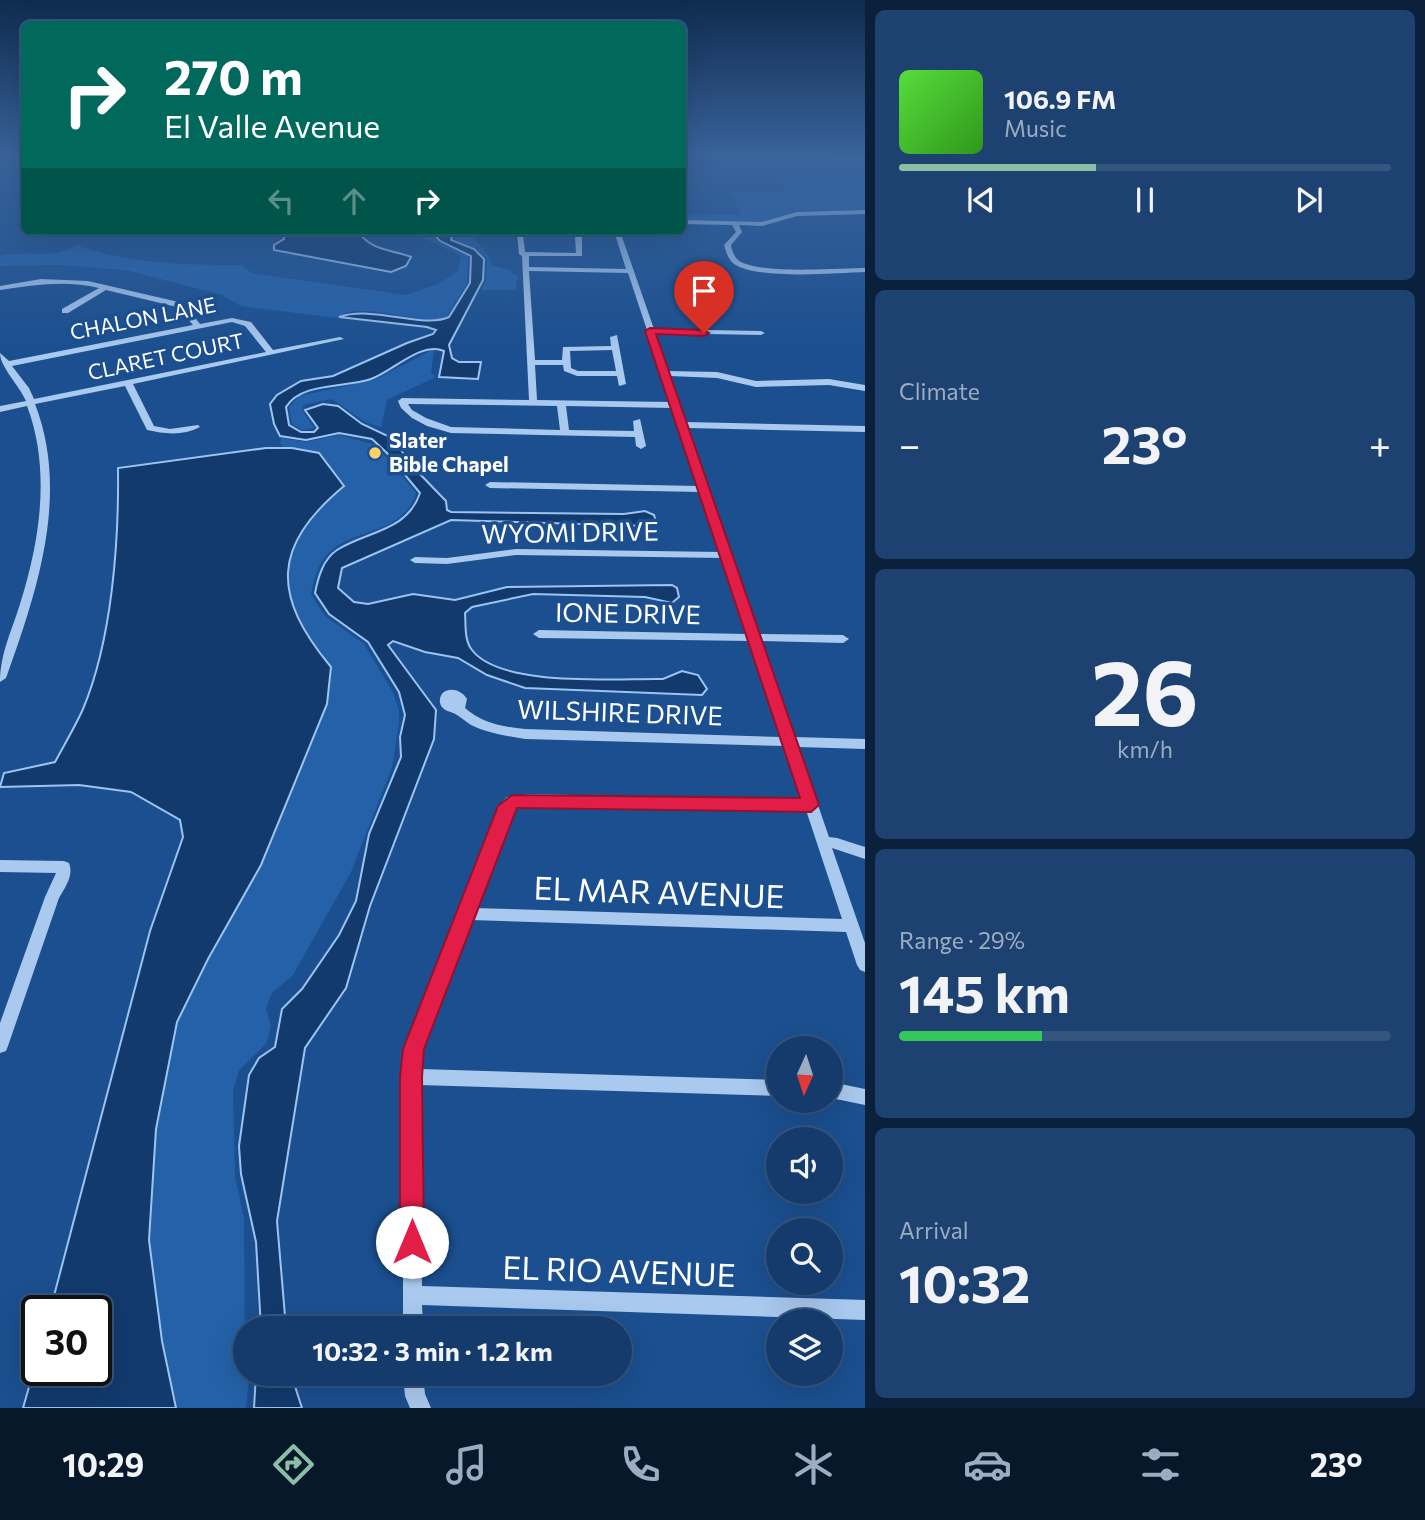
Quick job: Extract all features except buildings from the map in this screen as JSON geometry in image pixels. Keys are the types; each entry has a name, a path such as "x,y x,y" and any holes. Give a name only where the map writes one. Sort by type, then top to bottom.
{"street":[{"path":"686,222 775,223 785,219"},
{"path":"734,223 739,232 727,245 733,259 741,265 761,268 865,270"},
{"path":"520,235 522,254 525,255 533,403"},
{"path":"525,255 580,255 578,235"},
{"path":"618,235 865,965"},
{"path":"526,270 631,271"},
{"path":"0,288 55,280 105,287 180,305 198,326"},
{"path":"65,311 105,287"},
{"name":"CHALON LANE","path":"4,360 232,320 244,321 271,353"},
{"path":"650,331 761,334"},
{"path":"614,337 622,384"},
{"name":"CLARET COURT","path":"0,409 340,339"},
{"path":"615,348 566,349 566,363 570,372 620,374"},
{"path":"0,678 31,583 42,527 43,444 32,403 4,360"},
{"path":"531,362 566,363"},
{"path":"664,373 717,375 756,384 829,382 865,388"},
{"path":"128,383 150,428 170,432 195,427"},
{"path":"639,434 443,429 408,411 402,401 674,405"},
{"path":"562,404 565,433"},
{"path":"636,421 641,446"},
{"path":"681,425 865,429"},
{"path":"490,485 703,489"},
{"name":"WYOMI DRIVE","path":"415,560 447,561 516,552 725,555"},
{"name":"IONE DRIVE","path":"539,634 843,639"},
{"name":"WILSHIRE DRIVE","path":"457,707 463,714 483,725 525,734 865,744"},
{"path":"412,1316 411,1077 417,1036 504,810 512,801 811,805"},
{"path":"823,842 837,843 865,853"},
{"path":"0,866 64,867 63,877 52,897 0,1046"},
{"name":"EL MAR AVENUE","path":"465,914 852,926"},
{"path":"411,1077 766,1088"},
{"path":"844,1093 865,1097"},
{"name":"EL RIO AVENUE","path":"412,1295 865,1310"},
{"path":"414,1386 415,1396 421,1408"}],"shaded area":[{"path":"686,219 783,219 758,224 686,222"},
{"path":"283,235 361,235 371,244 411,257 406,266 391,272 274,250 274,245 284,239"},
{"path":"417,235 432,235 438,242 468,256 467,283 447,316 440,319 372,311 346,313 336,318 241,306 222,295 126,270 59,265 0,266 0,256 58,252 77,245 137,260 242,265 251,273 406,295 438,284 458,271 461,256"},
{"path":"435,235 453,235 451,240 474,249 484,259 483,280 449,345 452,358 459,362 481,362 478,379 439,377 444,351 426,350 371,379 302,393 286,407 289,425 301,432 314,432 318,428 305,410 323,404 338,406 362,424 392,438 415,469 446,501 447,510 451,512 624,514 645,511 654,515 656,522 646,526 451,520 342,568 338,588 354,602 368,604 413,594 455,600 507,587 672,585 677,588 679,597 672,603 645,597 533,594 472,607 465,613 468,642 472,650 487,662 533,676 663,679 682,671 698,675 707,689 702,695 525,688 487,675 458,658 425,652 393,641 388,645 436,710 434,739 370,906 346,988 305,1048 277,1221 285,1316 260,1316 256,1242 241,1174 239,1146 249,1075 259,1058 275,1047 282,1009 302,989 339,935 356,901 369,834 401,757 400,737 405,715 399,692 368,642 329,614 315,593 322,569 332,554 396,523 414,506 420,493 372,439 339,433 306,440 280,436 274,424 270,404 277,395 301,381 333,376 433,334 436,330 427,327 339,317 367,314 438,320 449,317 470,283 471,256 440,241"},
{"path":"456,235 472,235 492,265 512,271 511,273 518,276 516,290 481,290 486,280 487,258 476,249 454,240"},
{"path":"434,349 431,373 436,377 387,400 381,427 365,422 332,399 303,405 302,410 314,428 302,430 292,424 289,407 299,396 374,380"},
{"path":"339,435 376,445 416,493 401,516 379,529 343,543 327,554 318,570 311,594 325,616 364,644 393,692 399,711 399,723 392,768 351,872 293,975 272,993 266,1008 271,1027 266,1044 239,1070 233,1091 235,1176 244,1218 245,1316 233,1316 233,1386 248,1386 246,1408 176,1408 162,1341 149,1240 156,1129 177,1022 208,959 261,865 327,704 331,667 298,617 290,595 288,573 293,552 303,530 344,486 319,453 283,448 280,443 281,438 306,442"},
{"path":"266,448 292,448 319,453 344,486 320,508 303,530 292,551 288,573 290,595 298,617 331,667 327,704 261,865 208,959 177,1022 156,1129 149,1240 162,1341 176,1408 23,1408 29,1386 112,1386 112,1295 54,1295 150,931 183,837 180,820 131,792 79,785 0,787 4,773 55,762 83,709 93,682 112,590 118,468"},
{"path":"255,1386 295,1386 302,1408 254,1408"}],"place":[{"name":"Slater Bible Chapel","path":"375,453"}],"route":[{"path":"412,1242 411,1064 414,1049 504,810 512,801 529,799 811,805 650,331 704,333"}]}
